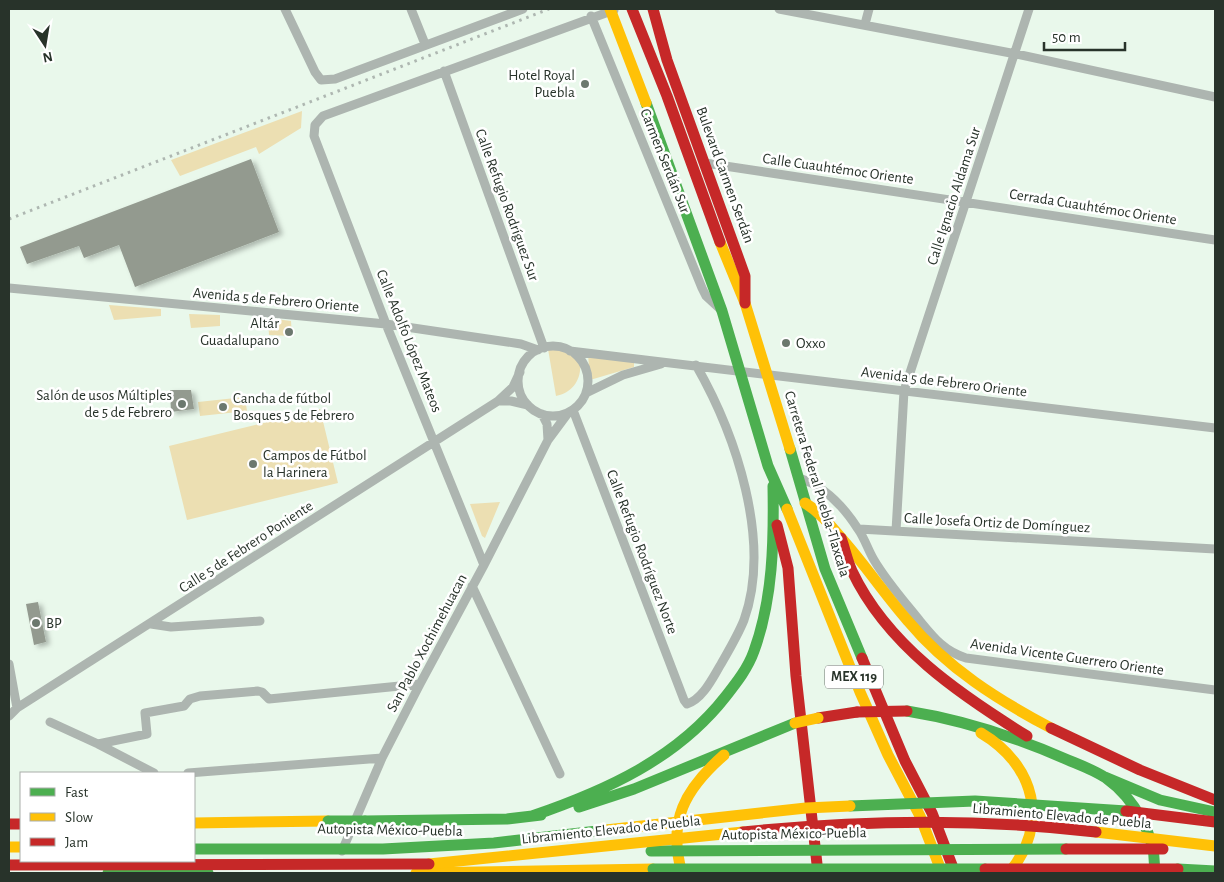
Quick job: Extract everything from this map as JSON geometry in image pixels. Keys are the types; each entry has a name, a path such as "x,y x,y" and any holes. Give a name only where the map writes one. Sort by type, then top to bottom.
{"main road":[{"name":"Carretera Federal Puebla-Tlaxcala","path":"610,9 722,311 773,478 801,539 860,692 888,755 920,816 942,873"},
{"name":"Carretera Federal Puebla-Tlaxcala","path":"632,9 667,96 732,276 745,302 769,375 825,569 905,761 935,821 955,873"},
{"name":"Bulevard Carmen Serdán","path":"652,9 667,60 745,276 745,302"},
{"path":"532,816 589,795 646,766 694,731 719,706 739,679 754,652 766,600 774,514 773,478"},
{"path":"805,502 822,514 840,538 859,556 889,600 925,641 978,686 1033,720 1115,759 1215,800"},
{"path":"774,514 788,568 796,676 818,873"},
{"path":"840,538 847,561 866,594 880,615 914,653 961,694 1058,755"},
{"path":"195,822 365,821 532,816 571,810 628,792 741,743 795,723 857,712 907,711 937,716 1006,735 1058,755 1104,777 1160,800 1215,812"},
{"path":"965,724 988,737 1010,754 1023,773 1029,790 1033,810 1031,832 1024,854 1009,873"},
{"path":"682,873 676,845 677,825 682,806 704,773 721,756 741,743"},
{"path":"1104,777 1129,803 1149,832 1154,849 1154,873"},
{"name":"Libramiento Elevado de Puebla","path":"195,849 383,849 494,843 806,808 975,801 1106,808 1215,822"},
{"name":"Libramiento Elevado de Puebla","path":"9,865 432,864 780,828 956,822 1045,827 1215,847"},
{"name":"Autopista México-Puebla","path":"195,843 352,844 651,851 907,848 1176,849 1215,847"},
{"path":"416,873 653,869 1178,869 1215,871"},
{"path":"9,872 208,873"}],"street":[{"path":"285,9 315,72 321,80 335,79 523,9"},
{"path":"410,9 425,44"},
{"path":"444,72 591,16 616,9"},
{"path":"779,9 1016,54 1215,96"},
{"path":"865,24 869,9"},
{"name":"Calle Ignacio Aldama Sur","path":"896,531 904,391 1016,54 1029,9"},
{"name":"Carmen Serdán Sur","path":"591,16 702,288 706,296 722,311"},
{"name":"Calle Adolfo López Mateos","path":"444,72 323,116 315,125 314,136 386,324 484,565"},
{"name":"Calle Refugio Rodríguez Sur","path":"444,72 541,349"},
{"name":"Calle Cuauhtémoc Oriente","path":"705,163 966,202"},
{"name":"Cerrada Cuauhtémoc Oriente","path":"966,202 1215,240"},
{"name":"Avenida 5 de Febrero Oriente","path":"9,288 386,324 521,344 541,349"},
{"path":"498,401 511,400 528,405 542,414 557,416 570,411 586,392 588,379 586,369 578,357 570,351 557,347 541,349 526,361 520,372 520,390 528,405"},
{"name":"Avenida 5 de Febrero Oriente","path":"570,351 1215,428"},
{"name":"Avenida 5 de Febrero Oriente","path":"586,392 622,374 669,362"},
{"name":"Calle Refugio Rodríguez Norte","path":"570,411 680,691 687,704 694,701 705,689 726,655 744,620 750,596 754,556 750,516 733,448 715,402 696,365"},
{"name":"Calle 5 de Febrero Poniente","path":"9,716 16,708 151,624 498,401 513,387 520,372"},
{"name":"San Pablo Xochimehuacan","path":"331,873 338,862 382,758 420,684 548,440 570,411"},
{"path":"542,414 547,424 548,440"},
{"path":"799,478 816,483 859,529"},
{"name":"Calle Josefa Ortiz de Domínguez","path":"859,529 1215,549"},
{"name":"Avenida Vicente Guerrero Oriente","path":"859,529 874,560 895,589 940,645 950,654 966,658 1215,690"},
{"path":"472,586 560,774"},
{"path":"151,624 171,627 260,621"},
{"path":"9,664 16,708"},
{"path":"98,744 146,734 145,713 184,706 190,699 200,696 258,691 262,692 269,699 420,684"},
{"path":"50,722 152,772"},
{"path":"195,772 382,758"}],"shaded area":[{"path":"302,111 301,128 259,154 256,147 180,176 171,160"},
{"path":"109,305 161,309 161,316 114,320"},
{"path":"189,314 220,315 220,326 191,328"},
{"path":"268,318 291,321 292,336 269,335"},
{"path":"548,349 566,351 580,362 578,379 575,384 567,392 556,396"},
{"path":"588,354 634,360 634,367 590,380"},
{"name":"Cancha de fútbol Bosques 5 de Febrero","path":"245,397 247,411 200,416 198,402"},
{"name":"Campos de Fútbol la Harinera","path":"320,409 338,483 187,520 169,446"},
{"path":"500,502 485,538 482,536 470,504"}],"building":[{"path":"251,159 279,232 135,287 119,245 84,258 79,246 27,264 20,247"},
{"name":"Salón de usos Múltiples de 5 de Febrero","path":"170,390 191,390 194,409 171,412"},
{"name":"BP","path":"38,602 46,642 34,645 26,604"}],"railway":[{"path":"9,219 549,9"}],"traffic: fast":[{"path":"646,103 722,311 768,466 787,509"},
{"path":"790,449 825,569 862,658"},
{"path":"532,816 613,784 662,755 707,718 738,680 754,651 769,590 773,528 773,486"},
{"path":"907,711 969,724 1009,737 1082,766 1106,778 1126,796 1142,820 1152,846 1154,873"},
{"path":"579,807 634,789 795,723"},
{"path":"1105,777 1160,800 1215,812"},
{"path":"850,806 975,801 1126,811"},
{"path":"365,821 507,819 541,815"},
{"path":"328,821 365,821"},
{"path":"195,849 383,849 494,843 606,830"},
{"path":"651,851 1066,849"},
{"path":"653,869 985,869"},
{"path":"1178,869 1215,871"},
{"path":"108,873 208,873"}],"traffic: slow":[{"path":"610,9 646,103"},
{"path":"720,242 745,303 790,449"},
{"path":"805,503 830,525 900,611 939,654 974,682 1051,728"},
{"path":"787,509 860,692 888,755 920,816 942,873"},
{"path":"795,723 818,718"},
{"path":"981,733 999,746 1014,761 1024,778 1031,796 1030,835 1022,854 1009,873"},
{"path":"682,873 677,837 678,822 683,807 699,780 724,755"},
{"path":"606,830 806,808 850,806"},
{"path":"195,823 328,821"},
{"path":"429,864 743,832"},
{"path":"1096,832 1215,846"},
{"path":"9,847 20,847"},
{"path":"416,873 653,869"}],"traffic: jam":[{"path":"632,9 667,96 720,242"},
{"path":"653,9 667,60 745,276 745,303"},
{"path":"777,525 788,568 796,676 818,873"},
{"path":"841,538 852,571 867,598 905,645 951,685 1027,736"},
{"path":"862,658 905,761 932,813 955,873"},
{"path":"857,712 907,711"},
{"path":"818,718 857,712"},
{"path":"1051,728 1140,770 1215,800"},
{"path":"1126,811 1215,822"},
{"path":"743,832 831,825 920,822 1008,824 1096,832"},
{"path":"9,824 20,824"},
{"path":"1066,849 1163,849"},
{"path":"9,865 429,864"},
{"path":"985,869 1178,869"}],"place":[{"name":"Hotel Royal Puebla","path":"585,84"},
{"name":"Altár Guadalupano","path":"289,332"},
{"name":"Oxxo","path":"786,343"},
{"name":"Salón de usos Múltiples de 5 de Febrero","path":"182,404"},
{"name":"Cancha de fútbol Bosques 5 de Febrero","path":"223,407"},
{"name":"Campos de Fútbol la Harinera","path":"253,464"},
{"name":"BP","path":"36,623"}]}
